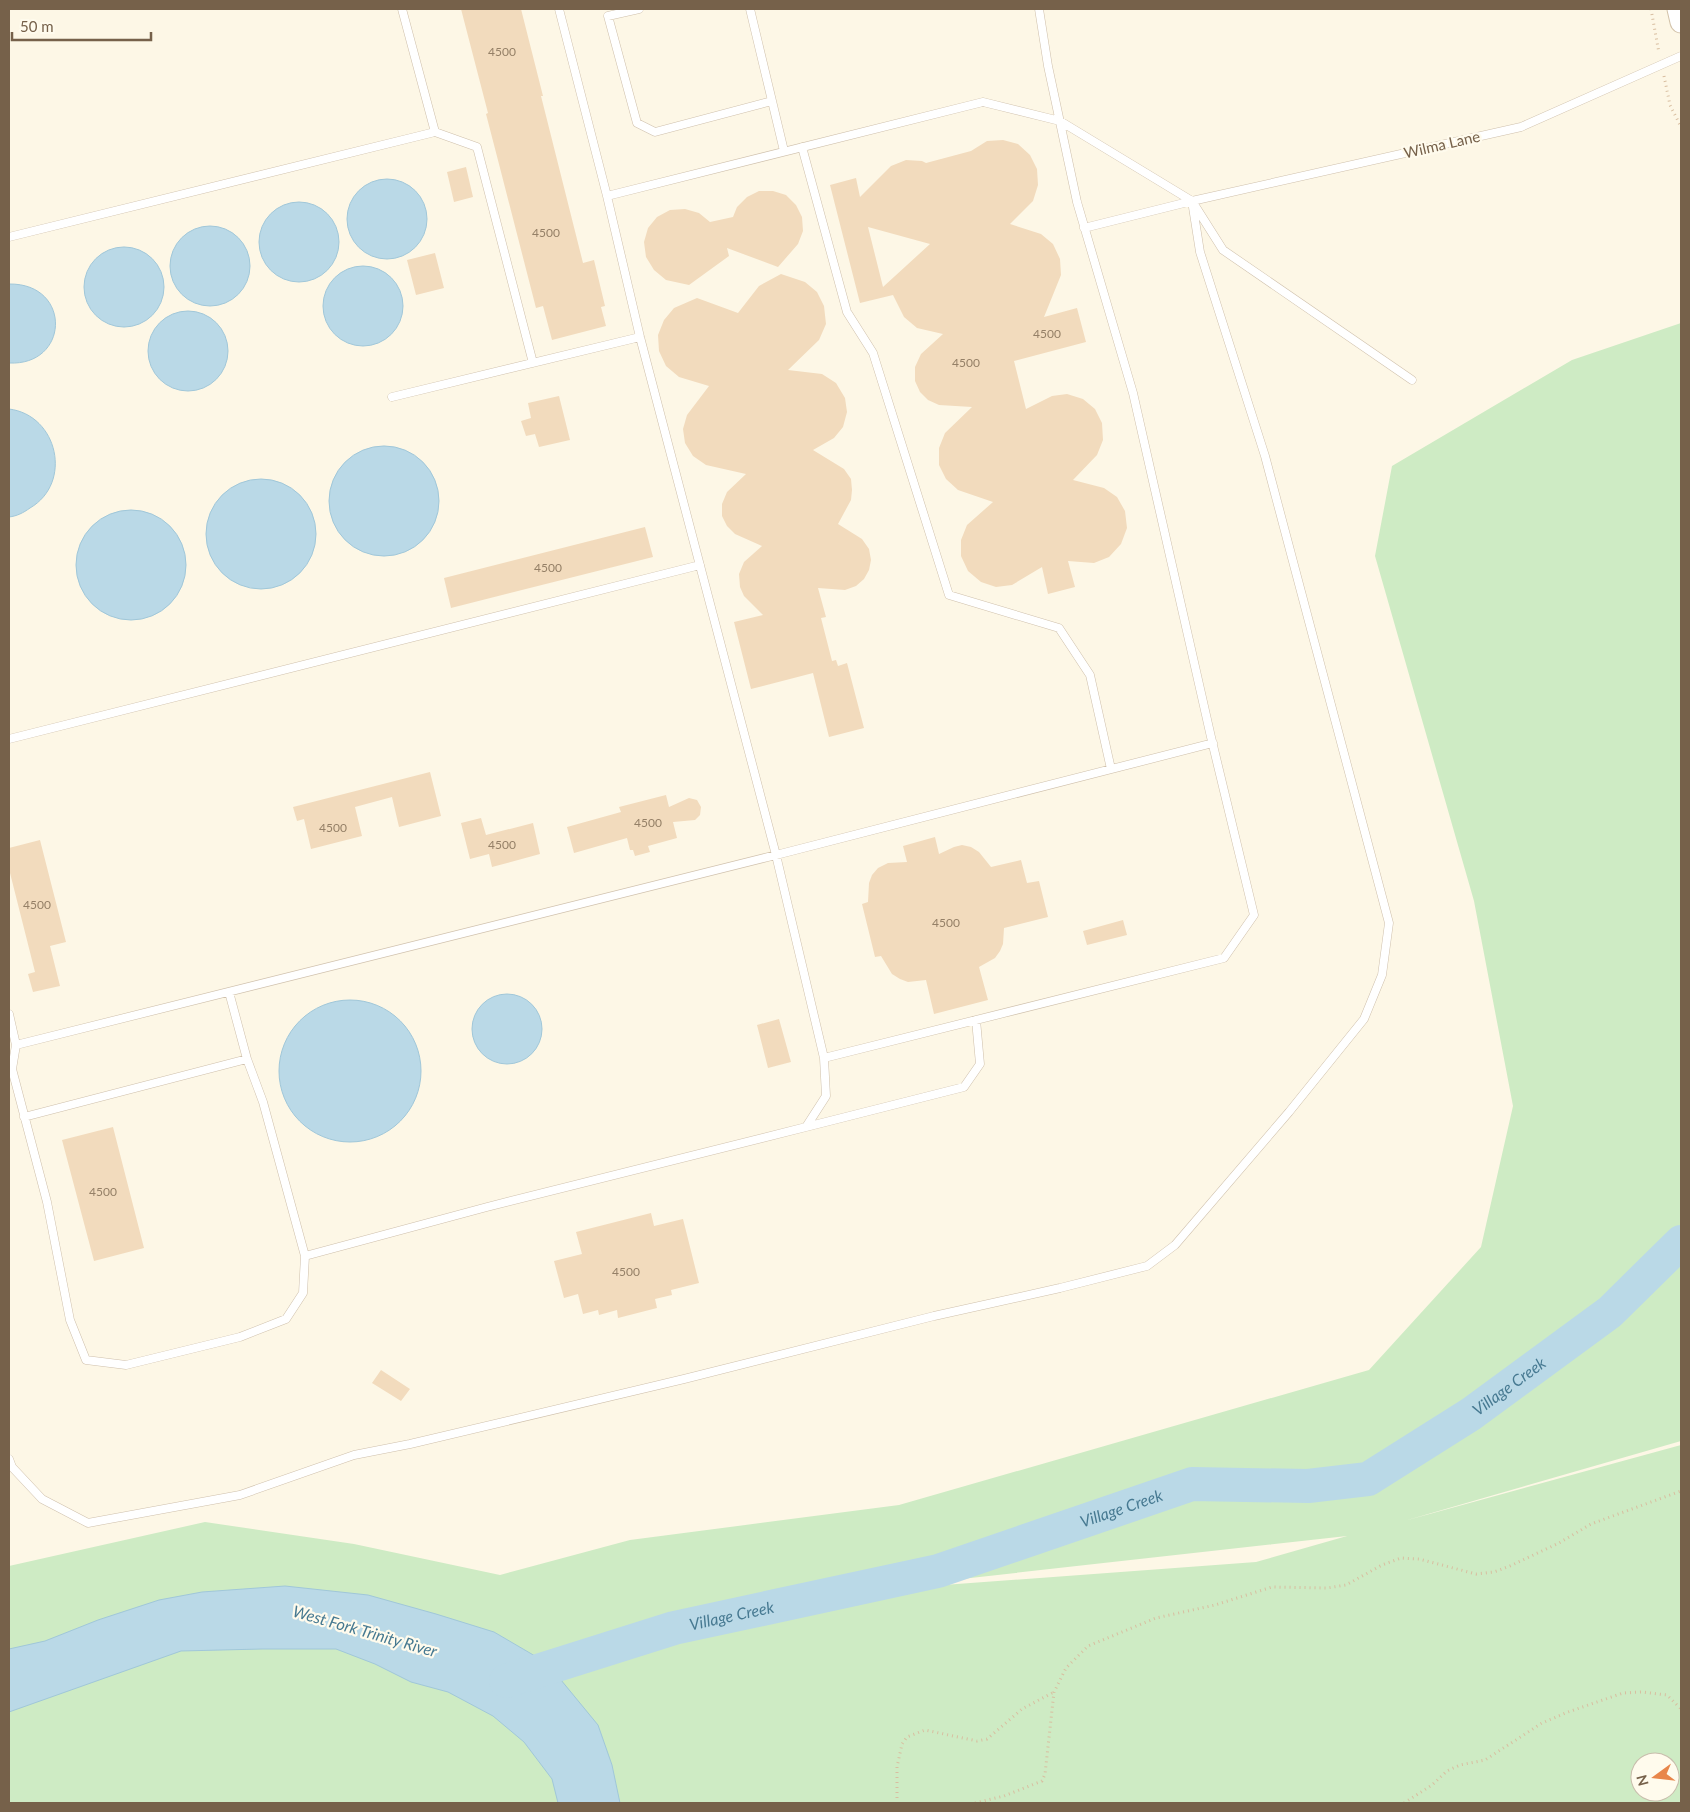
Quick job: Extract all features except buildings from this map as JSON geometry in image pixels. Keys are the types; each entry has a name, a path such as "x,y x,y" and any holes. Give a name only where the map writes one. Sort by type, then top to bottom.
{"main road":[{"path":"1678,9 1681,22"}],"lane":[{"path":"402,9 435,132"},
{"path":"558,9 607,196 640,337 776,855 824,1058 826,1096 806,1127"},
{"path":"639,9 608,16 637,123 656,132 772,101"},
{"path":"750,9 784,152"},
{"path":"824,1058 1224,958 1254,915 1212,744 1133,393 1077,202 1048,66 1039,9"},
{"name":"Wilma Lane","path":"1084,228 1192,201 1521,127 1681,56"},
{"path":"607,196 983,102 1060,120 1192,201 1223,250 1412,380"},
{"path":"9,237 435,132 477,147 533,363"},
{"path":"802,147 847,312 873,352 949,595 1058,628 1090,675 1111,770"},
{"path":"9,1458 12,1467 42,1499 88,1523 240,1495 354,1455 410,1444 684,1379 934,1316 1060,1288 1146,1266 1175,1245 1289,1112 1364,1019 1382,975 1389,923 1265,456 1200,252 1192,201"},
{"path":"392,397 640,337"},
{"path":"9,739 700,565"},
{"path":"16,1045 1212,744"},
{"path":"9,1014 16,1045 12,1069 46,1202 70,1320 86,1360 126,1365 240,1337 286,1319 303,1293 305,1256 263,1102 247,1059 229,992"},
{"path":"305,1256 515,1200 964,1087 980,1064 976,1020"},
{"path":"24,1117 247,1059"}],"path":[{"path":"975,1803 1004,1796 1042,1780 1045,1774 1054,1692 1066,1668 1088,1646 1156,1618 1215,1605 1272,1587 1327,1588 1346,1585 1401,1558 1419,1559 1476,1574 1494,1572 1559,1543 1591,1524 1681,1492"},
{"path":"897,1803 897,1766 902,1744 907,1737 925,1730 977,1741 987,1739 1022,1709 1054,1692"},
{"path":"1404,1803 1432,1785 1448,1771 1460,1765 1485,1760 1542,1723 1568,1712 1624,1693 1642,1692 1667,1695 1681,1709"}],"green space":[{"path":"1681,323 1681,1441 1404,1521 1681,1445 1681,1803 9,1803 9,1566 205,1522 354,1544 500,1575 630,1540 899,1505 1369,1370 1481,1247 1513,1106 1474,901 1375,556 1392,466 1572,360","holes":["1347,1536 1256,1562 835,1593"]}],"water":[{"path":"387,179 402,182 415,191 424,204 427,219 424,234 415,247 402,256 387,259 372,256 359,247 350,234 347,219 350,204 359,191 372,182"},
{"path":"299,202 314,205 327,214 336,227 339,242 336,257 327,270 314,279 299,282 284,279 271,270 262,257 259,242 262,227 271,214 284,205"},
{"path":"210,226 225,229 238,238 247,251 250,266 247,281 238,294 225,303 210,306 195,303 182,294 173,281 170,266 173,251 182,238 195,229"},
{"path":"124,247 139,250 152,259 161,272 164,287 161,302 152,315 139,324 124,327 109,324 96,315 87,302 84,287 87,272 96,259 109,250"},
{"path":"363,266 378,269 391,278 400,291 403,306 400,321 391,334 378,343 363,346 348,343 335,334 326,321 323,306 326,291 335,278 348,269"},
{"path":"9,284 30,287 44,296 53,309 56,324 52,339 44,352 29,360 9,363"},
{"path":"188,311 203,314 216,323 225,336 228,351 225,366 216,379 203,388 188,391 173,388 160,379 151,366 148,351 151,336 160,323 173,314"},
{"path":"9,409 26,414 39,423 49,436 54,451 55,467 52,483 43,497 25,511 9,517"},
{"path":"384,446 405,450 423,462 435,480 439,501 435,522 423,540 405,552 384,556 363,552 345,540 333,522 329,501 333,480 345,462 363,450"},
{"path":"261,479 272,480 282,484 300,495 311,513 315,523 315,545 311,555 300,573 282,584 272,588 261,589 250,588 240,584 222,573 211,555 207,545 206,534 207,523 211,513 222,495 240,484 250,480"},
{"path":"131,510 152,514 170,526 182,544 186,565 182,586 170,604 152,616 131,620 110,616 92,604 80,586 76,565 80,544 92,526 110,514"},
{"path":"507,994 520,997 532,1004 539,1016 542,1029 539,1042 532,1054 520,1061 507,1064 494,1061 482,1054 475,1042 472,1029 475,1016 482,1004 494,997"},
{"path":"350,1000 364,1001 377,1005 400,1021 416,1044 420,1057 420,1085 416,1098 400,1121 377,1137 364,1141 350,1142 336,1141 323,1137 300,1121 284,1098 280,1085 279,1071 280,1057 284,1044 300,1021 323,1005 336,1001"},
{"name":"West Fork Trinity River","path":"285,1586 368,1595 436,1614 494,1632 547,1663 598,1725 612,1765 620,1803 558,1803 552,1779 524,1742 493,1716 448,1692 411,1682 375,1664 336,1649 181,1651 9,1712 9,1649 45,1641 98,1620 159,1600 202,1592"}],"waterway":[{"name":"Village Creek","path":"506,1681 674,1628 938,1571 1192,1484 1308,1486 1368,1479 1471,1414 1610,1312 1681,1242"}]}
